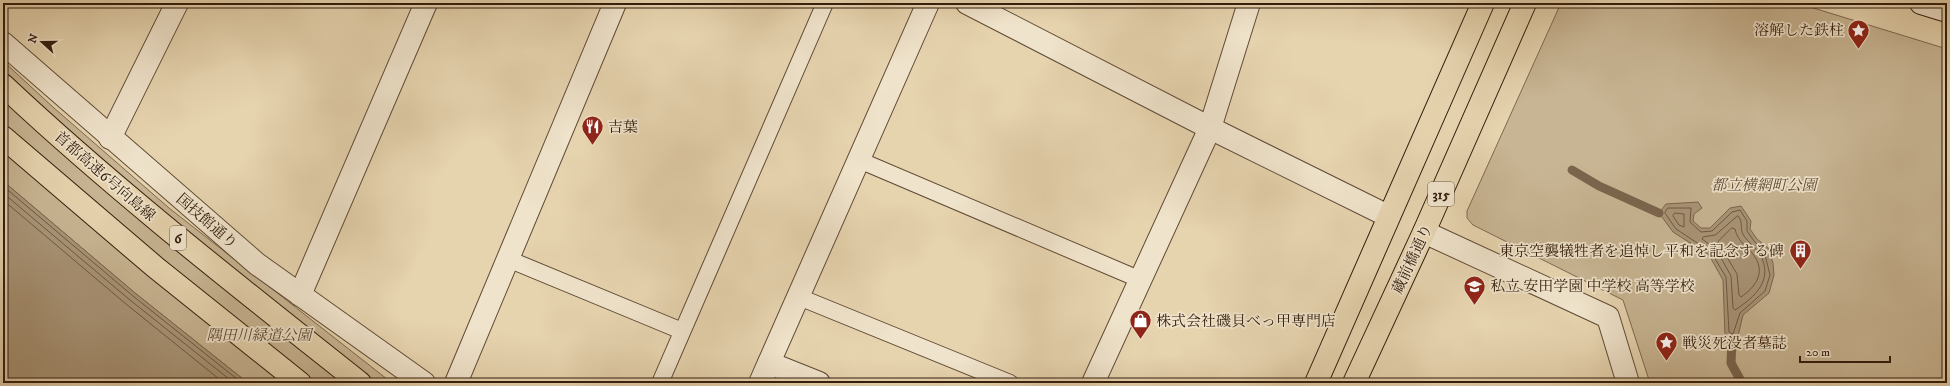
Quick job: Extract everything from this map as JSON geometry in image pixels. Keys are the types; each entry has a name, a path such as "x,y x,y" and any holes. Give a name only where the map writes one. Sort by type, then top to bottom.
{"main road":[{"name":"315","path":"1316,383 1388,216 1483,3"},
{"name":"蔵前橋通り","path":"1354,383 1424,232 1525,3"},
{"name":"首都高速6号向島線","path":"3,85 46,125 176,237 360,383"},
{"path":"3,137 155,268 300,383"}],"street":[{"path":"110,138 177,3"},
{"path":"300,295 426,3"},
{"path":"456,383 615,3"},
{"path":"760,383 928,3"},
{"path":"967,3 1210,128 1388,216"},
{"path":"1093,383 1210,128 1249,3"},
{"path":"1921,3 1947,11"},
{"name":"国技館通り","path":"3,43 110,138 257,264 424,383"},
{"path":"1424,232 1608,317 1628,383"},
{"path":"769,363 819,383"}],"lane":[{"path":"660,383 825,3"},
{"path":"859,160 1141,280"},
{"path":"508,259 682,331"},
{"path":"798,296 1010,383"}],"green space":[{"name":"都立横網町公園","path":"1561,3 1797,3 1947,49 1947,383 1650,383 1623,300 1473,225 1467,218 1467,211"},
{"name":"隅田川緑道公園","path":"3,61 54,108 169,208 392,383 248,383 135,293 3,181"}],"water":[{"path":"3,181 135,293 248,383 3,383"},
{"path":"1698,202 1702,208 1694,214 1693,221 1701,228 1710,228 1730,208 1741,206 1751,221 1750,229 1757,239 1768,248 1773,263 1774,275 1769,293 1743,315 1738,336 1732,339 1725,335 1723,280 1709,255 1673,232 1659,213 1666,204"}],"waterway":[{"path":"1572,170 1599,186 1659,213"},
{"path":"1732,339 1731,363 1742,383"}],"place":[{"name":"溶解した鉄柱","path":"1859,50"},
{"name":"吉葉","path":"592,146"},
{"name":"東京空襲犠牲者を追悼し平和を記念する碑","path":"1800,270"},
{"name":"私立 安田学園 中学校 高等学校","path":"1475,306"},
{"name":"株式会社磯貝べっ甲専門店","path":"1140,340"},
{"name":"戦災死没者墓誌","path":"1666,362"}]}
